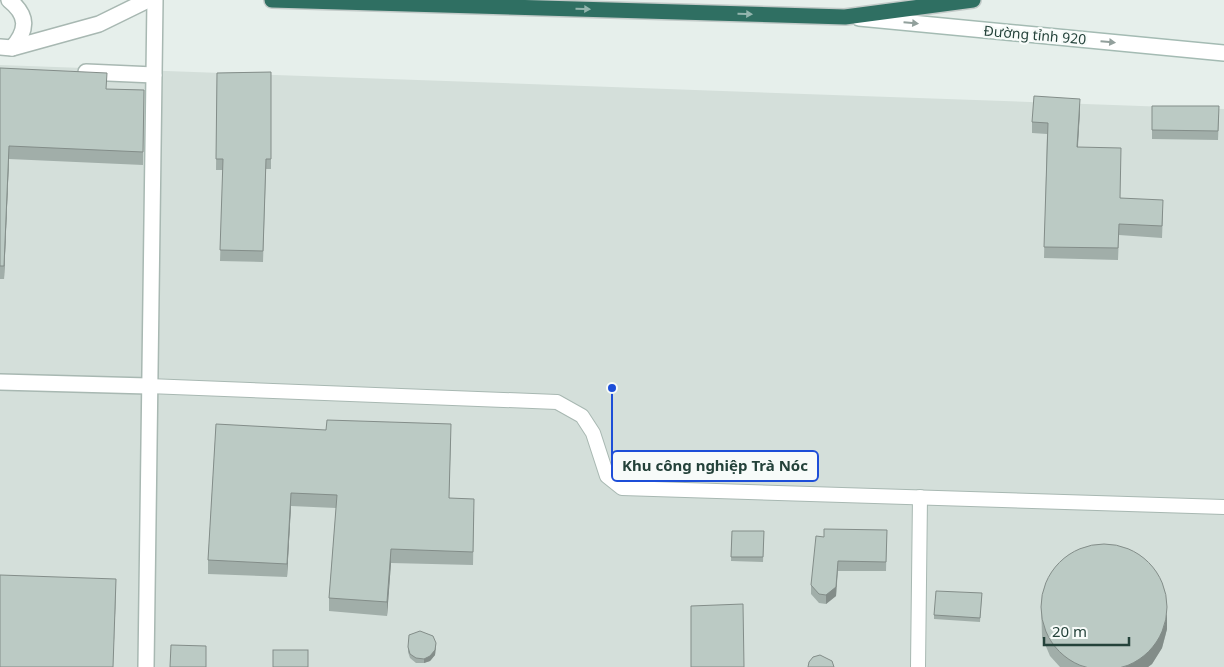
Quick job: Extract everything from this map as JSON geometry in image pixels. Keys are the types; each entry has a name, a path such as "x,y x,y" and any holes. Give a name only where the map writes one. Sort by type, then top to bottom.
{"highway":[{"path":"272,0 845,17 973,0"}],"street":[{"path":"6,48 20,39 24,21 20,9 9,0"},
{"path":"6,48 100,24 148,0"},
{"path":"146,667 148,386 156,0"},
{"name":"Đường tỉnh 920","path":"845,17 1224,53"},
{"path":"68,72 154,75"},
{"path":"0,382 148,386"}],"lane":[{"path":"148,386 557,402 582,416 593,433 607,476 622,488 1224,507"},
{"path":"918,667 920,497"}],"shaded area":[{"path":"0,65 1224,109 1224,667 0,667"}],"building":[{"path":"0,68 107,73 106,89 144,90 143,152 9,146 4,266 0,266"},
{"path":"271,72 271,159 266,159 263,251 220,250 223,159 216,159 217,73"},
{"path":"1034,96 1080,99 1077,147 1121,148 1120,198 1163,200 1162,226 1119,224 1118,248 1044,247 1048,123 1032,122"},
{"path":"1152,106 1219,106 1218,131 1152,130"},
{"path":"327,420 451,424 449,498 474,499 473,552 391,549 387,602 329,598 337,495 291,493 287,564 208,560 216,424 326,430"},
{"path":"824,529 887,530 886,562 838,561 836,587 826,595 819,594 811,585 816,536 824,537"},
{"path":"732,531 764,531 763,557 731,557"},
{"path":"1104,544 1128,549 1148,563 1162,583 1167,607 1162,631 1148,651 1128,665 1104,670 1080,665 1060,651 1046,631 1041,607 1046,583 1060,563 1080,549"},
{"path":"0,575 116,579 113,667 0,667"},
{"path":"936,591 982,593 980,618 934,615"},
{"path":"743,604 744,667 691,667 691,606"},
{"path":"420,631 433,636 436,643 435,650 424,659 416,658 410,654 408,647 409,635"},
{"path":"171,645 206,646 206,667 170,667"},
{"path":"273,650 308,650 308,667 273,667"},
{"path":"820,655 832,661 834,667 808,667 813,657"}],"place":[{"name":"Khu công nghiệp Trà Nóc","path":"612,388"}]}
